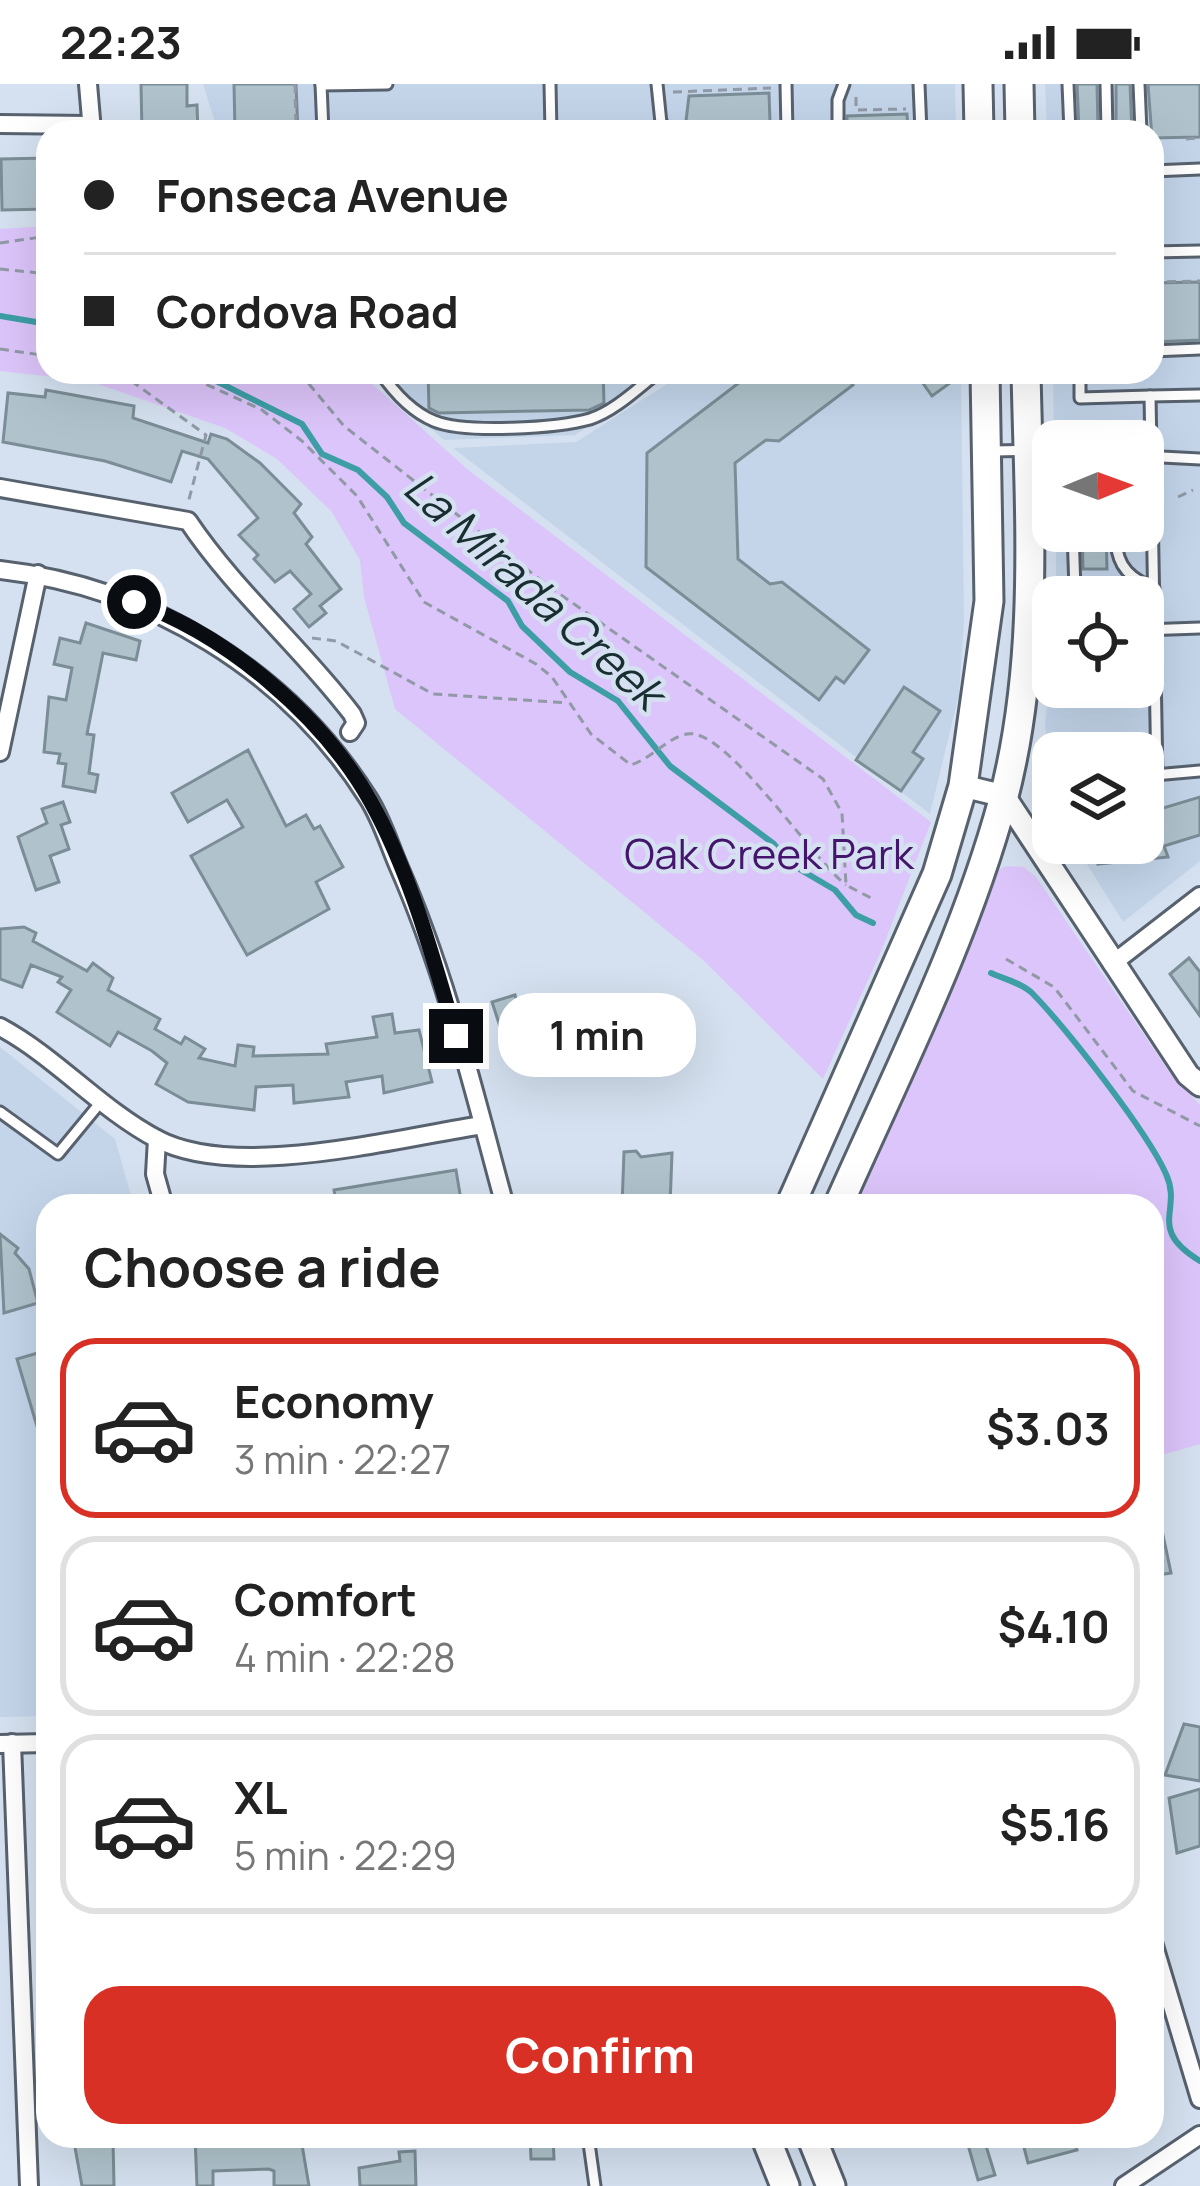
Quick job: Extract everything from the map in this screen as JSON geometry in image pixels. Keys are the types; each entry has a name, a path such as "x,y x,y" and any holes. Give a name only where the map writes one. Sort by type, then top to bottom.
{"main road":[{"path":"978,84 979,120"},
{"path":"1019,84 1020,120"},
{"path":"795,1194 937,874 963,786 987,629 985,384"},
{"path":"1028,384 1035,420"},
{"path":"843,1194 959,932 1004,796 1038,632 1039,552"},
{"path":"770,2148 785,2186"},
{"path":"816,2148 831,2186"}],"street":[{"path":"88,84 90,120"},
{"path":"0,124 36,126"},
{"path":"0,488 186,521 212,557 301,648 352,714 356,723 350,732"},
{"path":"0,570 38,574 163,613 279,692 370,801 419,913 502,1194"},
{"path":"0,752 38,574"},
{"path":"963,786 1004,796 1187,1075 1200,1084"},
{"path":"1112,964 1200,896"},
{"path":"0,1027 157,1139 188,1150 239,1155 483,1125"},
{"path":"157,1139 155,1174 161,1194"},
{"path":"29,2186 6,1744 36,1743"},
{"path":"1164,1979 1200,2099"},
{"path":"1124,2186 1200,2135"}],"lane":[{"path":"322,120 321,85 387,84"},
{"path":"550,84 551,120"},
{"path":"657,84 661,120"},
{"path":"786,84 787,120"},
{"path":"838,120 844,84"},
{"path":"919,84 921,120"},
{"path":"1069,84 1070,120"},
{"path":"1106,84 1107,120"},
{"path":"1139,84 1140,120"},
{"path":"1164,170 1200,169"},
{"path":"1164,252 1200,251"},
{"path":"1164,350 1200,349"},
{"path":"388,384 429,420 448,426 530,426 592,418 642,384"},
{"path":"1080,384 1080,398 1200,395"},
{"path":"1149,420 1150,397"},
{"path":"986,451 1032,449"},
{"path":"1164,457 1200,459"},
{"path":"1164,629 1200,628"},
{"path":"1164,775 1200,771"},
{"path":"0,1112 58,1154 103,1100"},
{"path":"590,2148 595,2186"}],"path":[{"path":"295,84 296,120"},
{"path":"667,103 679,89 772,88 773,100"},
{"path":"856,90 856,110 908,109 911,116"},
{"path":"1186,139 1200,138"},
{"path":"0,242 36,238"},
{"path":"0,269 36,273"},
{"path":"1164,282 1200,281"},
{"path":"0,349 36,354"},
{"path":"136,384 206,435 186,521"},
{"path":"205,384 262,410 302,441 357,496 424,602 536,664 613,756 631,765 648,760 675,739 696,733 744,768 826,870 875,900"},
{"path":"309,384 344,426 547,585 823,779 842,813 846,885"},
{"path":"1178,497 1193,490"},
{"path":"301,648 314,636 324,636 434,694 570,703"},
{"path":"1006,958 1054,987 1133,1091 1200,1126"}],"shaded area":[{"path":"203,84 955,84 956,120 214,120"},
{"path":"1045,84 1200,84 1200,861 1123,922 1087,864 1164,864 1164,732 1046,732 1047,708 1164,708 1164,576 1056,576 1056,552 1164,552 1164,420 1054,420 1053,384 1164,384 1164,120 1046,120"},
{"path":"380,384 656,384 575,435 444,440"},
{"path":"667,384 961,384 964,622 959,694 930,814 453,448 576,442"},
{"path":"0,1047 115,1139 131,1194 36,1194 36,1716 0,1717"}],"green space":[{"name":"Oak Creek Park","path":"36,227 36,375 0,371 0,229"},
{"name":"Oak Creek Park","path":"98,384 372,384 467,469 931,822 882,949 823,1079 703,960 395,709 364,597 360,560 332,512 277,459 225,428"},
{"path":"1006,866 1024,867 1036,877 1170,1073 1200,1105 1200,1444 1164,1454 1164,1194 859,1194 997,871"}],"building":[{"path":"141,84 187,84 187,106 197,105 198,120 142,120"},
{"path":"234,84 296,84 298,120 235,120"},
{"path":"1077,84 1097,84 1098,120 1079,120"},
{"path":"1116,84 1130,84 1132,120 1116,120"},
{"path":"1148,84 1200,84 1200,137 1164,138 1164,120 1151,120"},
{"path":"769,93 770,120 686,120 689,96"},
{"path":"907,114 907,120 847,120 847,116"},
{"path":"36,158 36,209 2,210 1,159"},
{"path":"1200,282 1200,340 1164,342 1164,283"},
{"path":"428,384 603,384 604,403 589,410 439,413 429,408"},
{"path":"737,384 852,384 779,441 766,440 735,463 738,559 770,584 782,582 869,650 844,683 836,677 819,700 646,567 647,453"},
{"path":"924,384 949,384 932,396"},
{"path":"46,390 134,406 133,418 208,443 211,434 227,439 260,463 301,504 294,513 312,537 306,544 341,589 320,606 326,613 309,627 294,609 311,594 290,571 275,582 254,559 258,555 239,535 258,518 208,459 182,451 171,482 105,461 3,442 8,393 45,397"},
{"path":"1083,552 1107,552 1107,569 1083,569"},
{"path":"86,623 140,641 136,660 103,653 87,734 94,735 89,773 98,775 95,792 63,786 66,764 58,763 60,754 44,752 49,697 66,700 72,668 54,664 60,638 80,643"},
{"path":"904,687 940,711 913,752 923,759 901,791 856,760"},
{"path":"248,750 286,826 306,815 314,829 320,826 343,867 316,882 329,909 247,955 191,856 243,827 227,800 188,822 172,793"},
{"path":"1200,797 1200,835 1164,846 1164,808"},
{"path":"63,802 70,822 61,825 69,849 50,856 59,882 36,890 18,837 47,823 42,809"},
{"path":"24,927 36,933 33,941 87,971 93,963 113,978 108,990 160,1019 155,1029 181,1044 185,1037 205,1049 199,1058 235,1066 238,1045 254,1047 253,1056 328,1054 326,1044 377,1037 373,1017 392,1014 395,1033 419,1030 432,1082 384,1093 382,1076 346,1082 349,1097 294,1103 293,1085 256,1087 254,1110 188,1102 156,1084 167,1063 152,1051 118,1032 110,1046 57,1012 71,990 58,982 62,977 31,965 22,987 0,979 0,929"},
{"path":"1189,958 1200,972 1200,1016 1170,974"},
{"path":"515,995 520,1013 560,1001 570,1033 508,1051 492,1002"},
{"path":"636,1151 641,1157 672,1153 670,1194 622,1194 624,1152"},
{"path":"456,1170 460,1194 335,1194 334,1190"},
{"path":"0,1234 18,1248 15,1253 29,1269 36,1295 36,1304 4,1313"},
{"path":"36,1353 36,1423 17,1359"},
{"path":"1164,1540 1171,1573 1164,1574"},
{"path":"1184,1724 1200,1727 1200,1781 1165,1775"},
{"path":"1200,1789 1200,1846 1177,1853 1169,1798"},
{"path":"75,2148 113,2148 114,2186 82,2186"},
{"path":"195,2148 303,2148 309,2186 274,2186 274,2171 269,2169 213,2171 213,2186 197,2186"},
{"path":"531,2148 554,2148 554,2159 531,2159"},
{"path":"969,2148 987,2148 995,2175 978,2180"},
{"path":"1024,2148 1076,2148 1077,2150 1028,2163"},
{"path":"415,2151 416,2186 360,2186 359,2168 400,2161 399,2152"}],"waterway":[{"name":"La Mirada Creek","path":"0,316 36,322"},
{"name":"La Mirada Creek","path":"222,384 302,424 322,454 358,470 387,497 404,523 508,601 522,626 570,672 618,701 670,766 774,844 789,863 835,890 856,915 873,923"},
{"name":"La Mirada Creek","path":"991,973 1032,993 1124,1107 1166,1174 1174,1239 1200,1261"}],"route":[{"path":"134,602 163,613 279,692 325,741 370,801 419,913 456,1036"}]}
